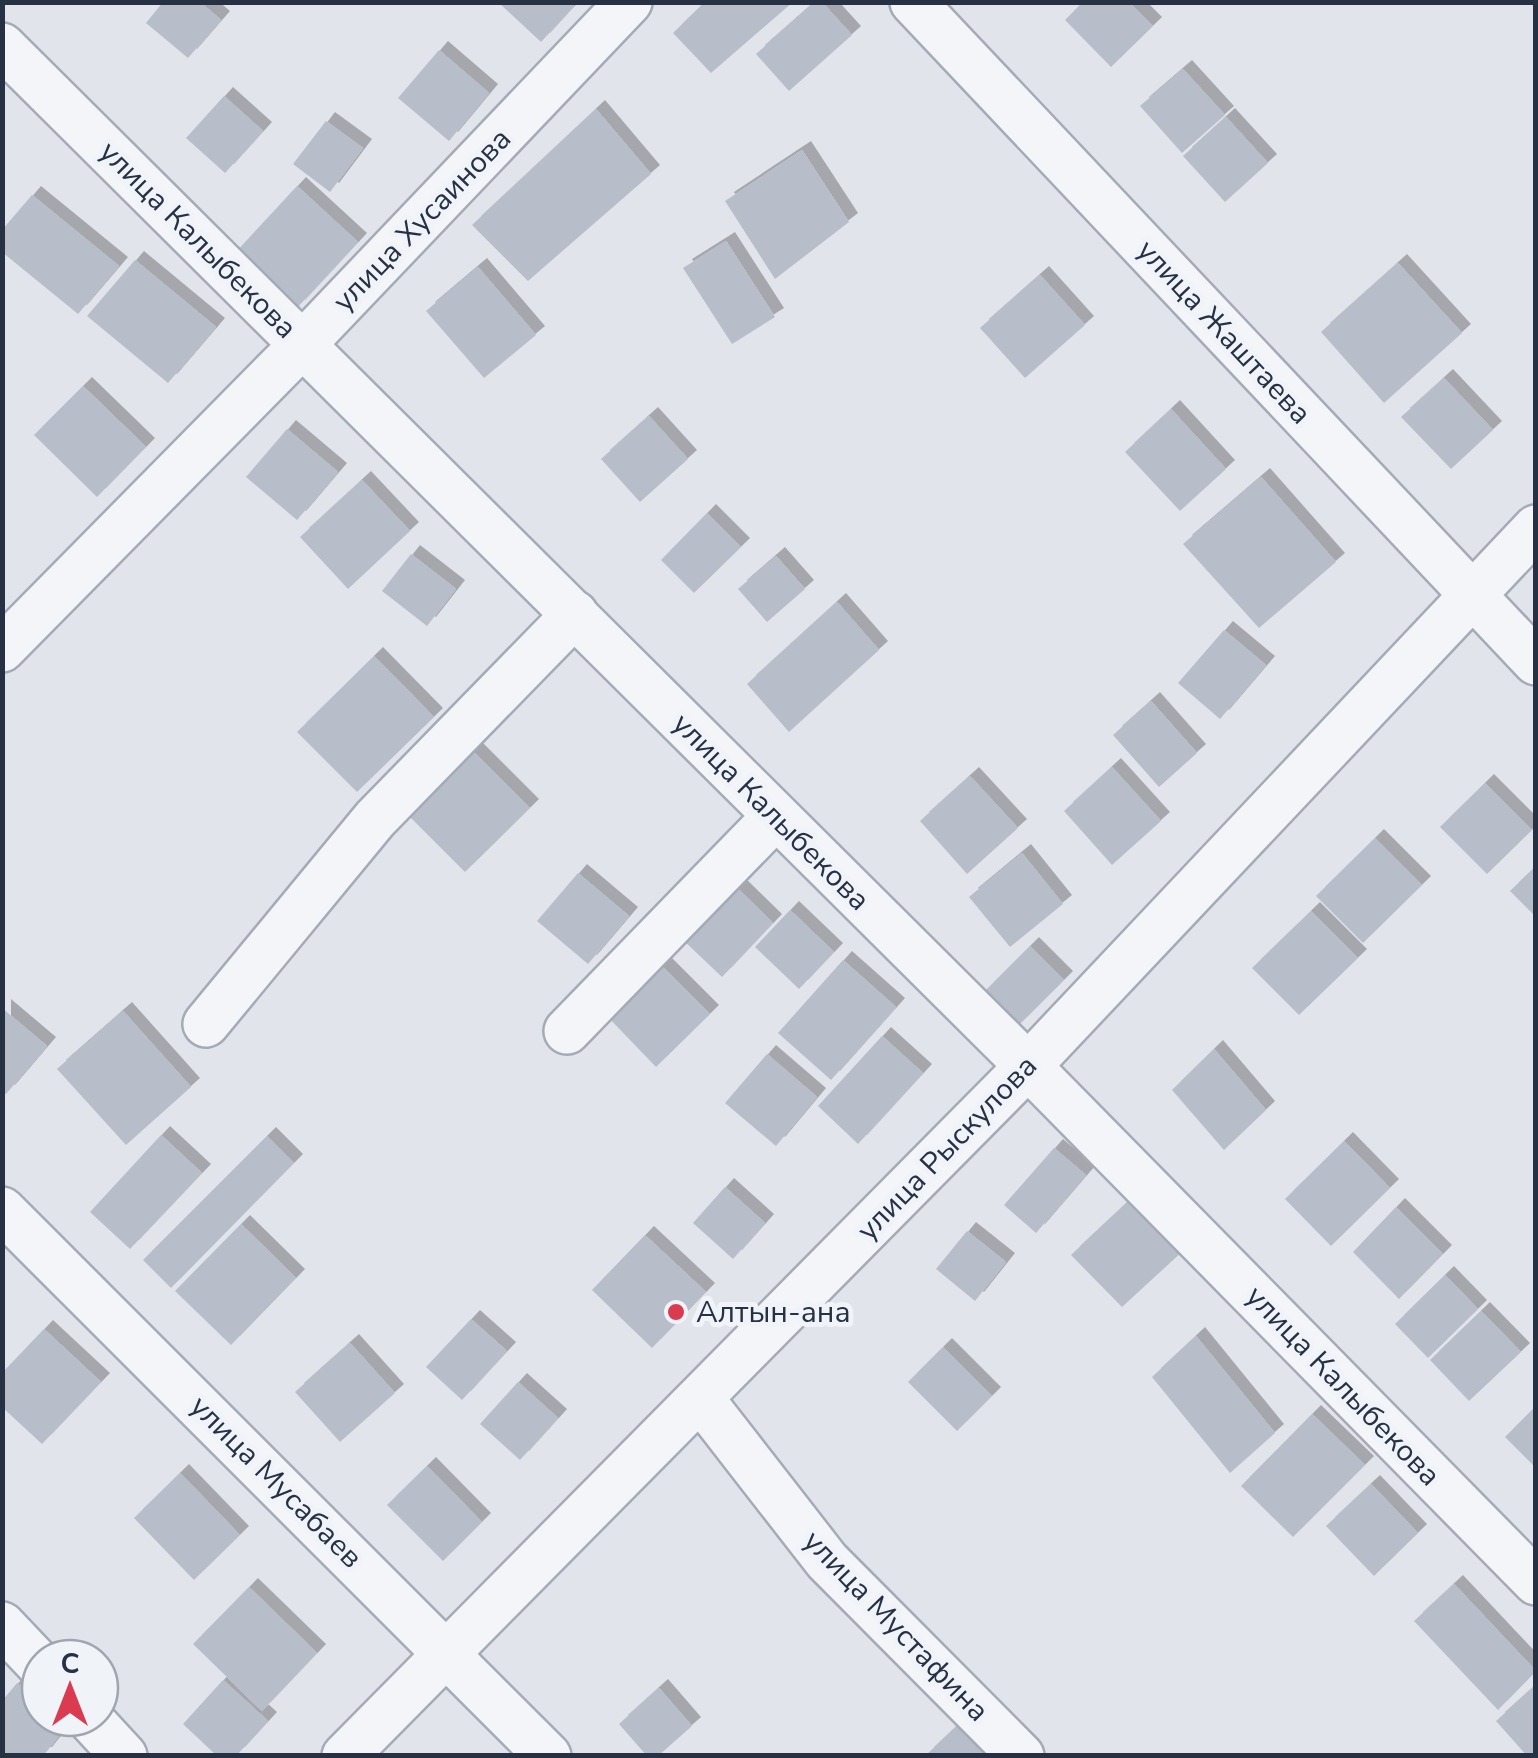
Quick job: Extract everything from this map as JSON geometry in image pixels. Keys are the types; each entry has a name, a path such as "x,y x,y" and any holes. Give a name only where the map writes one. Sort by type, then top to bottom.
{"street":[{"name":"улица Хусаинова","path":"2,649 303,344 629,2"},
{"name":"улица Жаштаева","path":"913,2 1536,662"},
{"name":"улица Калыбекова","path":"2,46 575,614 774,818 1028,1066 1536,1582"},
{"name":"улица Рыскулова","path":"345,1756 1028,1066 1536,528"},
{"path":"206,1024 375,819 575,614"},
{"path":"567,1031 774,818"},
{"name":"улица Мусабаев","path":"2,1210 548,1756"},
{"name":"улица Мустафина","path":"700,1399 827,1561 1020,1756"},
{"path":"2,1625 20,1644"}],"building":[{"path":"163,2 200,2 221,20 188,58 146,23"},
{"path":"498,2 570,2 574,6 541,42"},
{"path":"705,2 793,2 711,73 673,33"},
{"path":"815,2 822,2 852,35 789,91 756,54"},
{"path":"1083,2 1129,2 1153,26 1111,67 1065,20"},
{"path":"439,50 489,93 449,141 398,98"},
{"path":"1183,69 1225,115 1182,153 1140,106"},
{"path":"224,96 263,131 225,173 186,138"},
{"path":"596,109 651,174 528,281 472,225"},
{"path":"1226,117 1268,163 1225,202 1183,156"},
{"path":"326,121 363,148 330,192 293,164"},
{"path":"802,150 849,222 775,279 725,201"},
{"path":"297,186 358,242 296,309 235,253"},
{"path":"32,195 119,266 78,314 2,252 2,230"},
{"path":"726,241 775,317 732,344 683,268"},
{"path":"135,260 216,327 168,383 87,316"},
{"path":"1398,263 1462,333 1384,403 1321,332"},
{"path":"478,267 536,335 484,378 426,311"},
{"path":"1040,275 1085,325 1025,378 980,328"},
{"path":"1444,378 1493,430 1451,469 1401,417"},
{"path":"83,386 146,447 97,497 34,435"},
{"path":"1171,409 1226,469 1180,511 1125,452"},
{"path":"649,416 688,459 640,502 601,459"},
{"path":"287,429 338,472 297,520 246,477"},
{"path":"1261,477 1336,562 1259,628 1183,544"},
{"path":"362,480 410,531 348,589 300,537"},
{"path":"707,513 741,547 694,593 661,560"},
{"path":"411,554 456,589 427,626 382,591"},
{"path":"776,556 805,589 767,622 738,589"},
{"path":"837,602 879,650 789,732 747,684"},
{"path":"1224,630 1266,665 1220,719 1178,683"},
{"path":"374,656 434,717 357,792 297,732"},
{"path":"1151,701 1197,753 1159,787 1113,735"},
{"path":"461,739 530,808 465,872 396,803"},
{"path":"1112,767 1161,821 1112,865 1064,811"},
{"path":"970,776 1018,828 967,874 920,821"},
{"path":"1485,783 1532,830 1487,874 1440,827"},
{"path":"1375,838 1422,885 1363,943 1316,896"},
{"path":"1022,853 1063,904 1010,947 969,897"},
{"path":"1536,866 1536,917 1510,891"},
{"path":"578,873 629,916 588,964 537,921"},
{"path":"733,884 773,923 722,977 681,938"},
{"path":"790,910 834,952 799,989 755,947"},
{"path":"1311,911 1358,958 1299,1015 1252,968"},
{"path":"1030,946 1064,980 1018,1026 984,992"},
{"path":"843,960 896,1007 831,1080 778,1033"},
{"path":"660,964 710,1014 656,1067 607,1016"},
{"path":"2,1008 47,1046 6,1094 2,1091"},
{"path":"123,1011 191,1087 126,1145 57,1069"},
{"path":"882,1036 923,1073 858,1144 818,1106"},
{"path":"1214,1049 1266,1110 1224,1150 1172,1090"},
{"path":"767,1054 817,1097 776,1146 725,1103"},
{"path":"161,1135 202,1173 130,1249 90,1212"},
{"path":"267,1136 294,1163 171,1288 143,1260"},
{"path":"1344,1141 1390,1188 1331,1246 1285,1199"},
{"path":"1054,1148 1086,1175 1036,1233 1004,1205"},
{"path":"725,1187 765,1223 733,1259 693,1223"},
{"path":"1133,1197 1184,1250 1122,1307 1071,1255"},
{"path":"1396,1207 1443,1254 1399,1299 1353,1252"},
{"path":"241,1224 296,1278 231,1345 175,1291"},
{"path":"967,1231 1006,1262 975,1301 936,1269"},
{"path":"645,1235 706,1292 652,1348 592,1290"},
{"path":"1445,1275 1478,1309 1428,1358 1395,1324"},
{"path":"1481,1311 1521,1352 1469,1401 1430,1360"},
{"path":"471,1319 507,1351 462,1400 426,1367"},
{"path":"44,1329 101,1382 42,1444 2,1407 2,1373"},
{"path":"1196,1336 1275,1433 1230,1473 1152,1377"},
{"path":"350,1343 395,1393 340,1442 295,1392"},
{"path":"943,1347 992,1396 957,1431 908,1382"},
{"path":"518,1382 558,1418 520,1460 480,1424"},
{"path":"1536,1406 1536,1468 1505,1437"},
{"path":"1312,1414 1365,1465 1293,1537 1241,1486"},
{"path":"427,1466 482,1522 443,1561 387,1505"},
{"path":"180,1473 240,1535 194,1580 134,1518"},
{"path":"1371,1484 1418,1533 1374,1576 1326,1526"},
{"path":"1454,1584 1536,1671 1498,1710 1414,1621"},
{"path":"249,1587 317,1653 262,1711 193,1644"},
{"path":"223,1680 268,1721 236,1756 217,1756 183,1724"},
{"path":"17,1683 20,1686 20,1738 57,1738 43,1756 2,1756 2,1701"},
{"path":"1536,1685 1536,1756 1527,1756 1496,1721"},
{"path":"659,1688 692,1726 658,1756 647,1756 619,1724"},
{"path":"961,1722 993,1756 925,1756"}],"place":[{"name":"Алтын-ана","path":"676,1312"}]}
